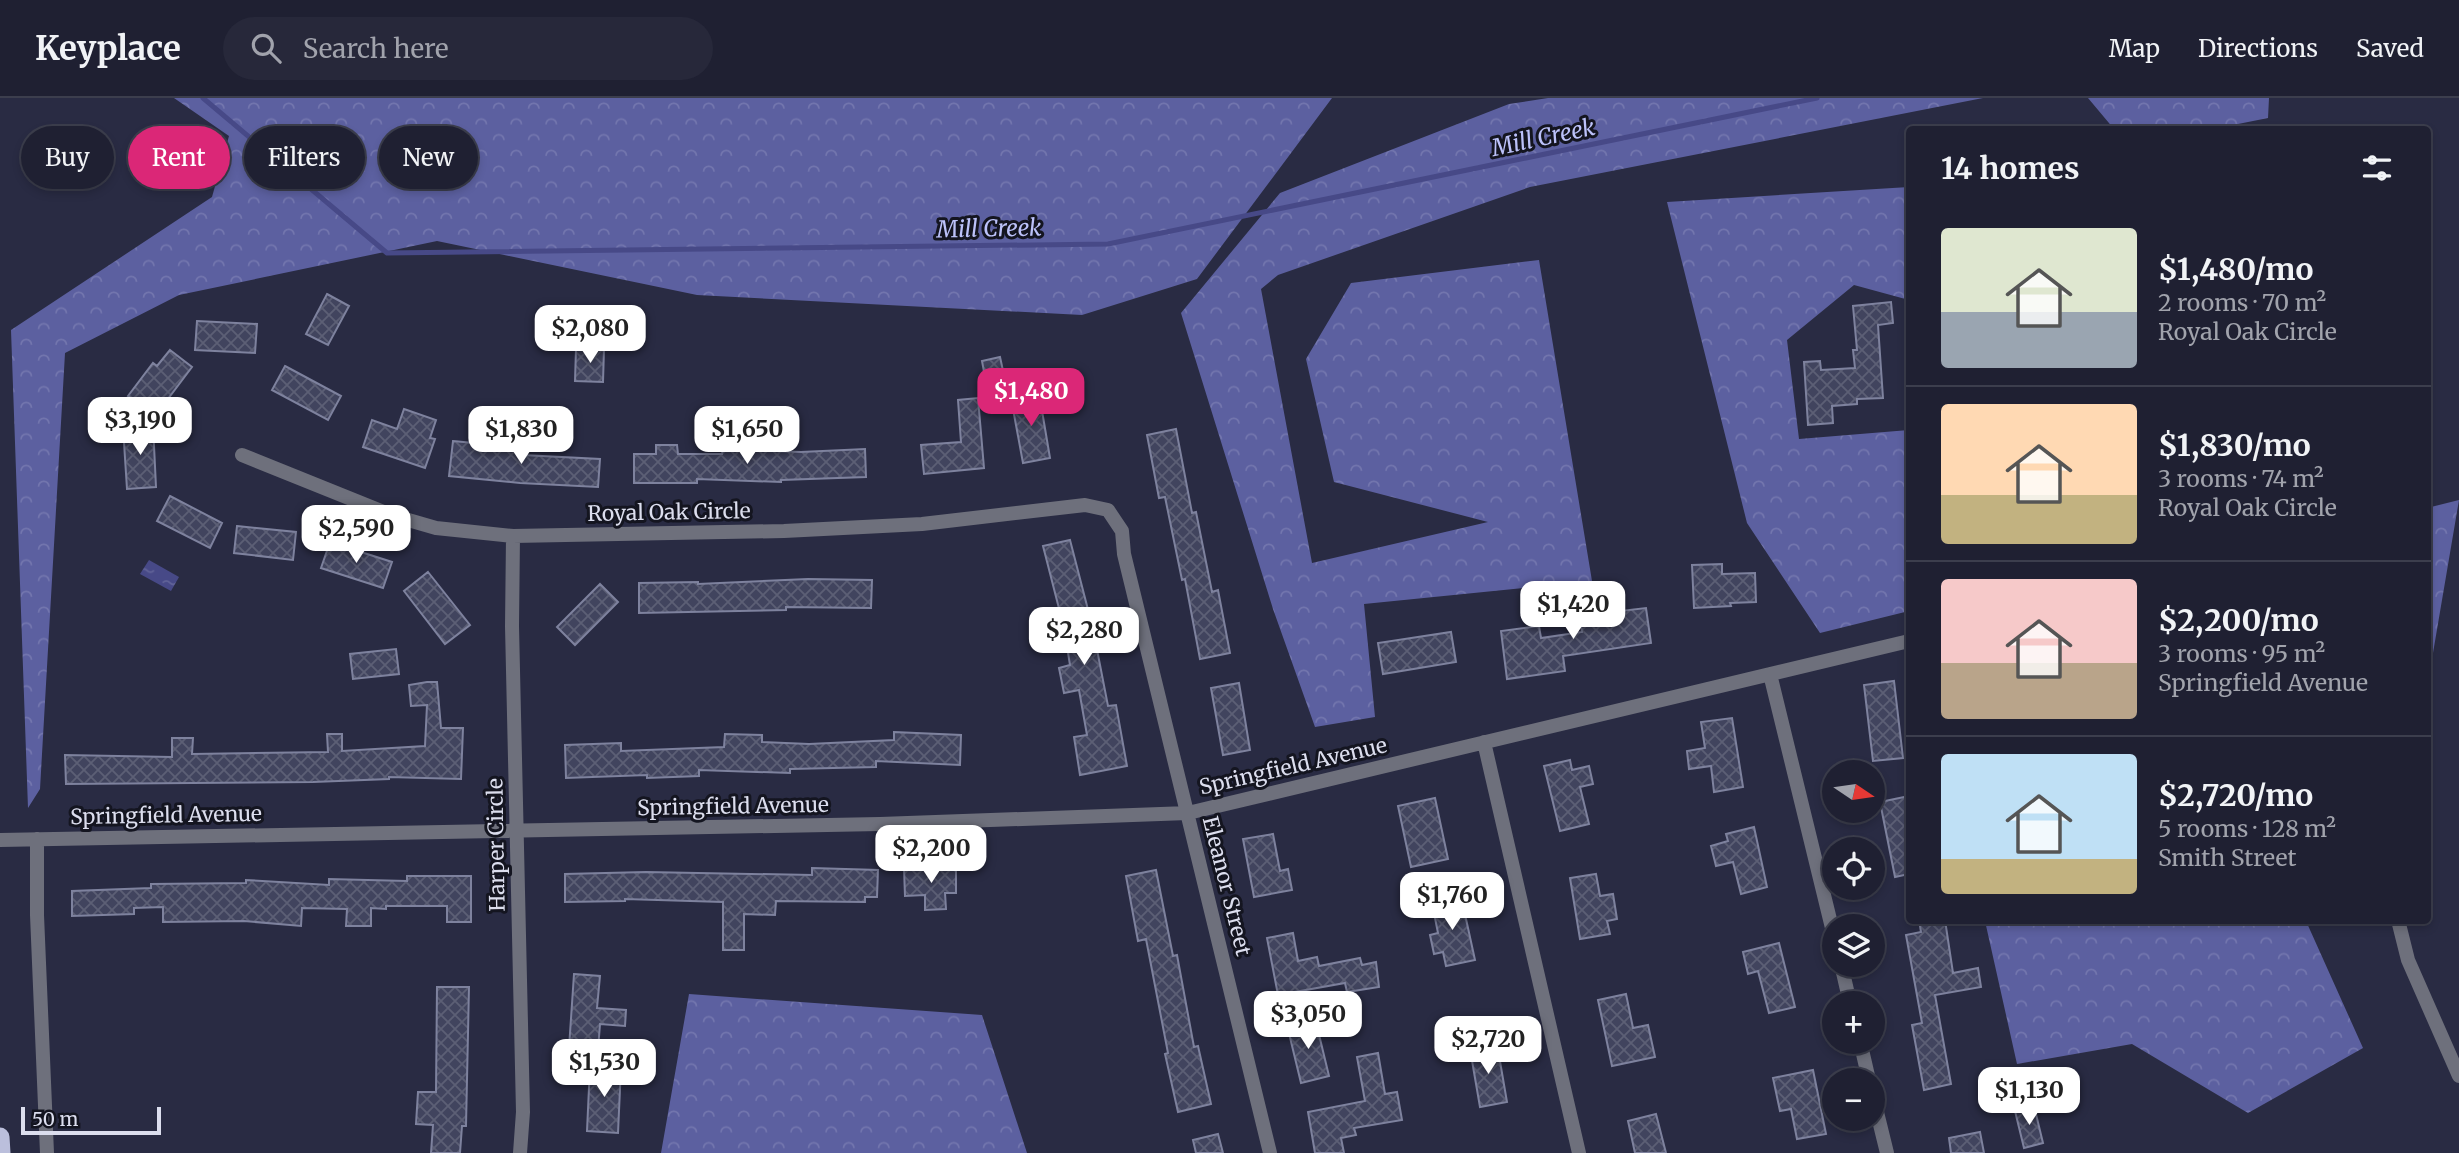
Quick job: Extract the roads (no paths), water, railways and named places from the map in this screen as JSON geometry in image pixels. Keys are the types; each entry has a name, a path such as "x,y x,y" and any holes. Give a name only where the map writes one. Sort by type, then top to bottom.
{"highway":[{"path":"0,1137 1,1153"}],"street":[{"name":"Royal Oak Circle","path":"242,455 391,515 436,528 513,536 784,531 922,524 1085,505 1108,510"},
{"name":"Eleanor Street","path":"1108,510 1122,531 1124,554 1270,1153"},
{"name":"Harper Circle","path":"513,536 523,1112 520,1153"},
{"name":"Springfield Avenue","path":"0,840 907,823 1188,813 1906,642"},
{"path":"1770,674 1829,914"},
{"path":"1483,742 1580,1153"},
{"path":"37,839 37,915 47,1153"},
{"path":"2399,924 2408,960 2459,1076"},
{"path":"1882,1131 1887,1153"}],"water":[{"path":"149,560 179,577 171,591 140,574"}],"waterway":[{"name":"Mill Creek","path":"203,98 387,253 1108,244 1817,98"}]}
